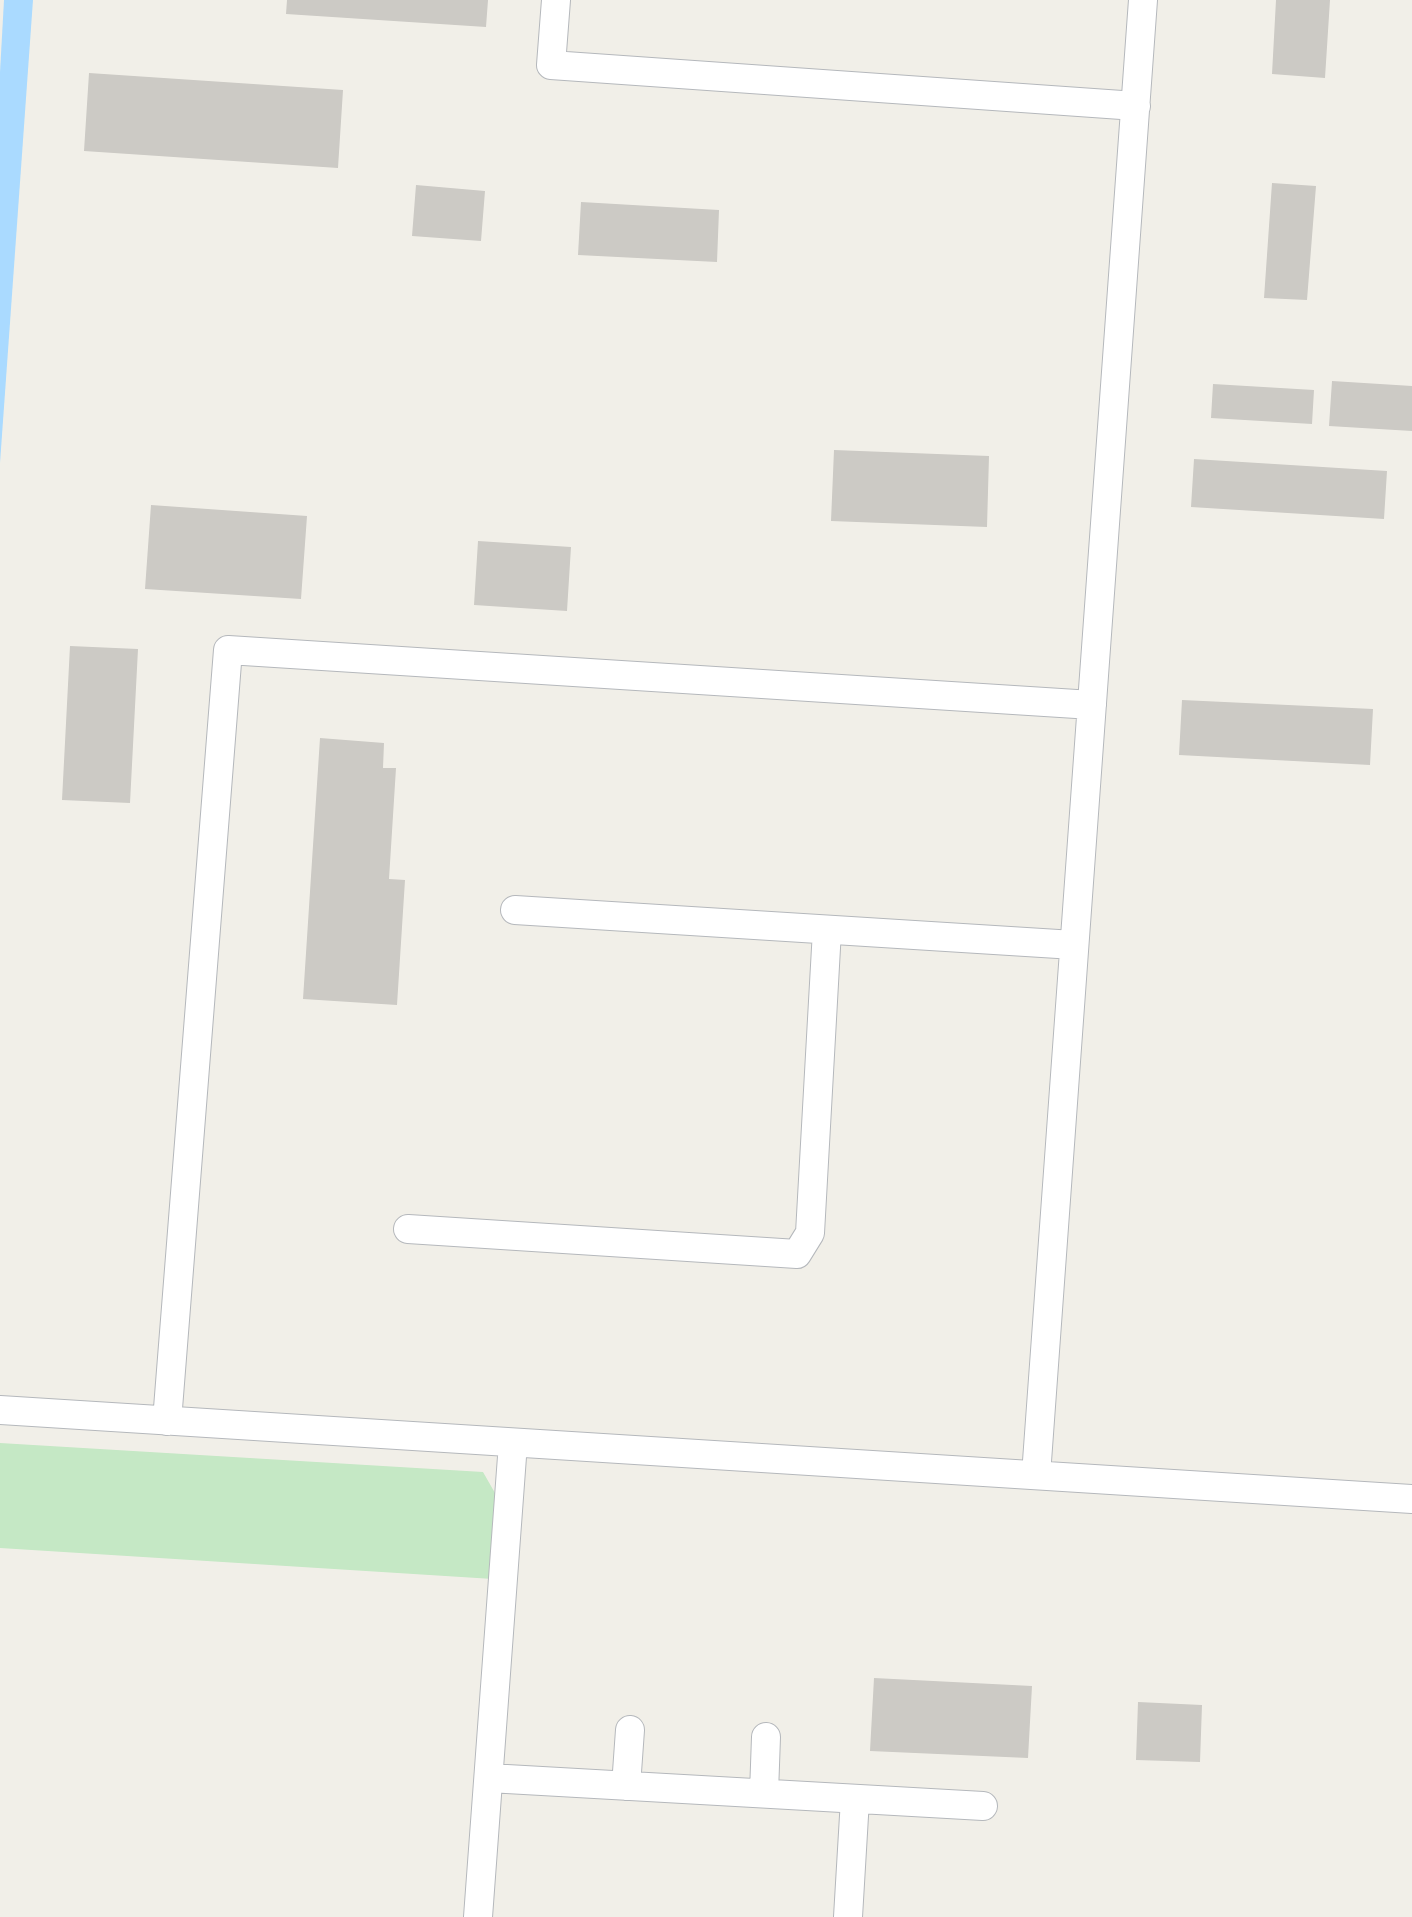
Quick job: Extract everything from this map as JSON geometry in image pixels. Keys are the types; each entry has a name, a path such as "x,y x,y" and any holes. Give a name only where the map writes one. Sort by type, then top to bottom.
{"lane":[{"path":"556,0 551,65 1136,106"},
{"path":"1036,1475 1143,0"},
{"path":"167,1421 228,650 1092,705"},
{"path":"515,910 1074,945"},
{"path":"408,1229 797,1254 810,1233 827,930"},
{"path":"0,1410 1412,1499"},
{"path":"478,1917 513,1443"},
{"path":"626,1786 630,1730"},
{"path":"764,1793 766,1737"},
{"path":"489,1778 983,1806"},
{"path":"848,1917 855,1799"}],"green space":[{"path":"0,1443 483,1472 499,1500 493,1579 0,1548"}],"water":[{"path":"4,0 33,0 0,463 0,72"}],"building":[{"path":"287,0 488,0 486,27 286,14"},
{"path":"1276,0 1330,0 1325,78 1272,74"},
{"path":"89,73 343,90 338,168 84,151"},
{"path":"1272,183 1316,186 1307,300 1264,298"},
{"path":"416,185 485,191 481,241 412,236"},
{"path":"581,202 719,210 717,262 578,255"},
{"path":"1332,381 1412,386 1412,431 1329,426"},
{"path":"1213,384 1314,390 1312,424 1211,418"},
{"path":"834,450 989,456 987,527 831,521"},
{"path":"1194,459 1387,471 1384,519 1191,507"},
{"path":"151,505 307,516 301,599 145,589"},
{"path":"478,541 571,547 567,611 474,605"},
{"path":"70,646 138,649 130,803 62,800"},
{"path":"1182,700 1373,709 1370,765 1179,755"},
{"path":"320,738 384,743 383,768 396,768 389,879 405,880 397,1005 303,999"},
{"path":"874,1678 1032,1686 1028,1758 870,1751"},
{"path":"1138,1702 1202,1705 1200,1762 1136,1760"}]}
